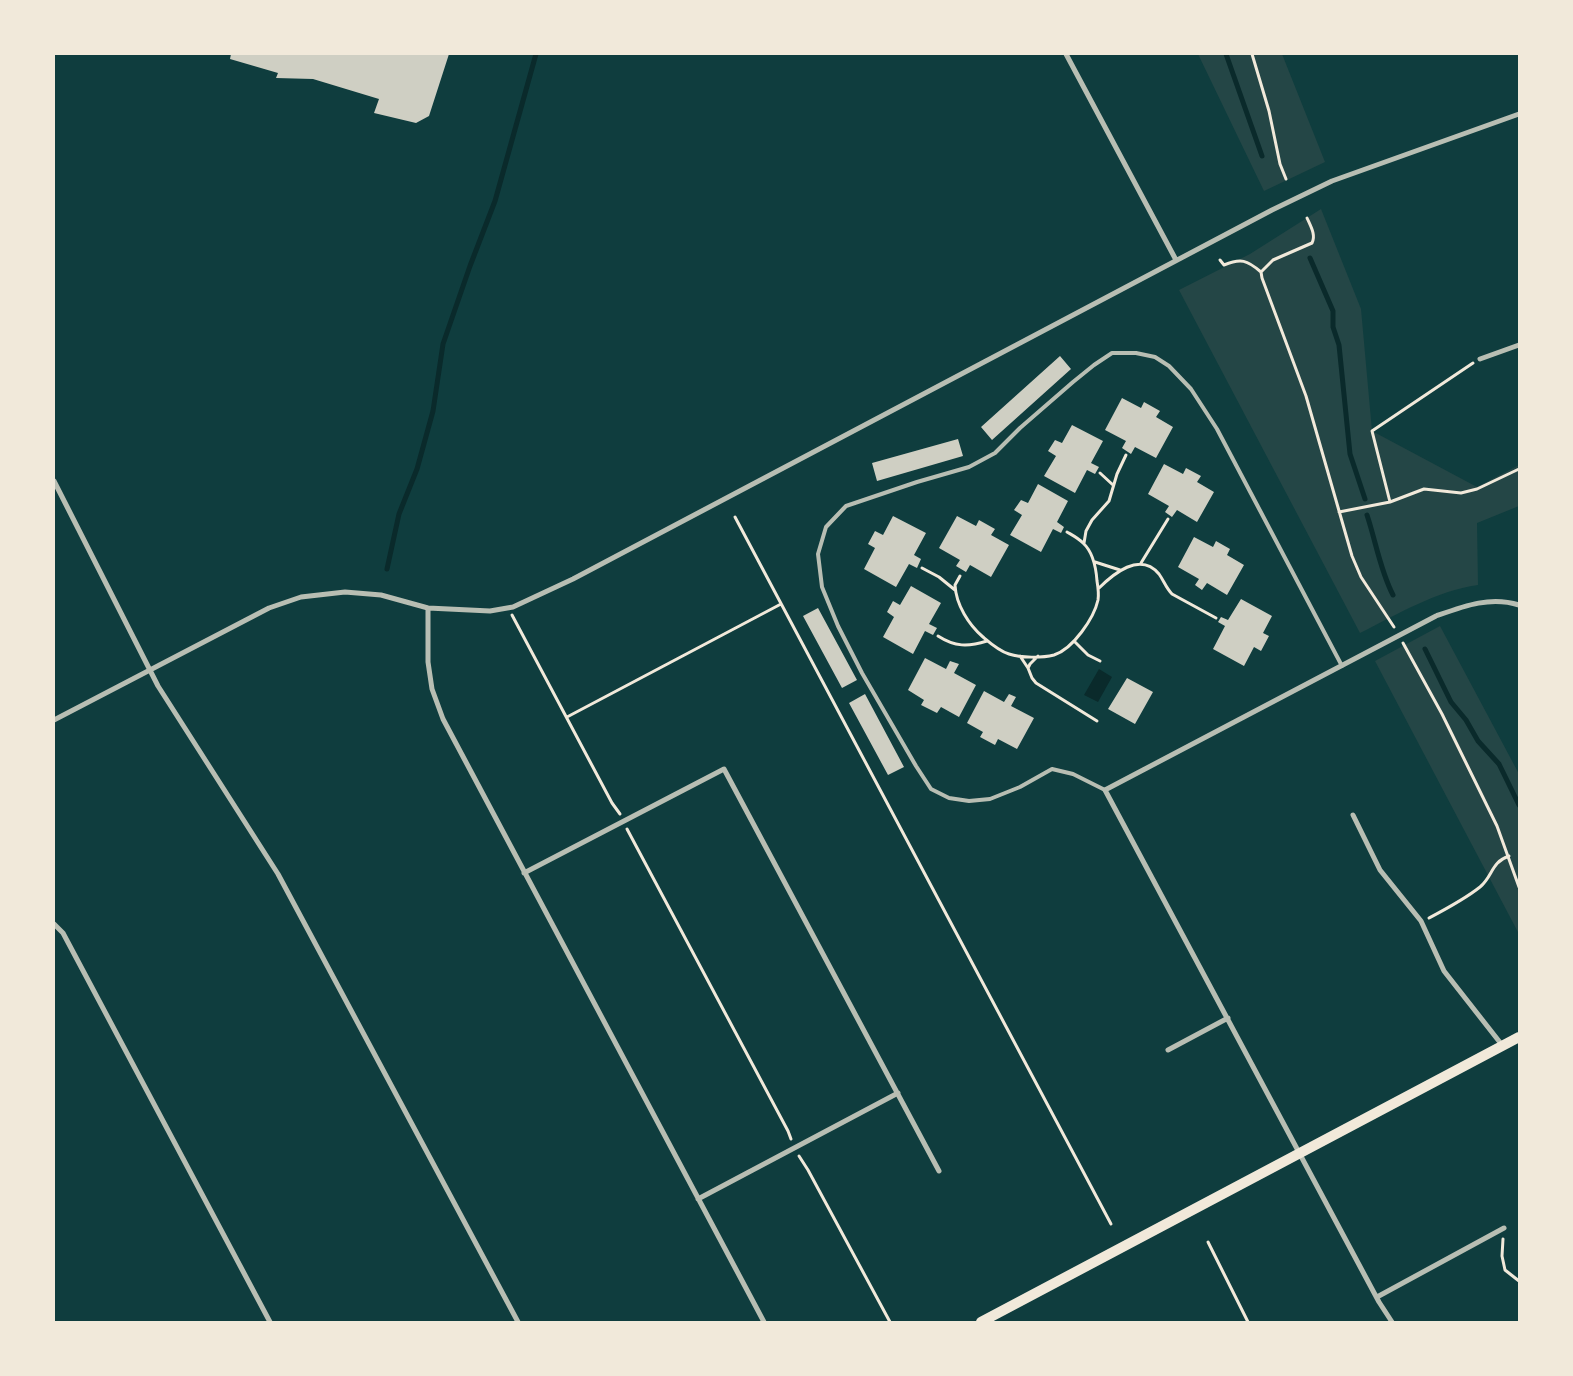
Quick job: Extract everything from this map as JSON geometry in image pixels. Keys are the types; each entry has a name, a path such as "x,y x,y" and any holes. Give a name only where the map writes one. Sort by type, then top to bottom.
{"main road":[{"path":"981,1322 1519,1037"}],"street":[{"path":"1066,54 1176,260"},
{"path":"54,720 269,608 301,597 323,593 354,593 381,595 428,608 490,611 509,608 573,579 1249,221 1332,181 1519,114"},
{"path":"1480,359 1519,345"},
{"path":"54,481 158,686 278,874 518,1322"},
{"path":"1392,1322 1105,790 1436,616 1468,604 1491,601 1519,605"},
{"path":"428,608 428,662 432,689 442,719 764,1322"},
{"path":"524,873 724,769 940,1170"},
{"path":"1353,815 1380,870 1421,922 1444,971 1503,1046"},
{"path":"54,924 63,933 270,1322"},
{"path":"1168,1050 1228,1018"},
{"path":"698,1199 898,1093"},
{"path":"1377,1297 1504,1228"}],"lane":[{"path":"1105,790 1073,774 1052,769 1020,787 990,799 969,801 949,798 931,789 862,672 838,626 822,587 818,554 826,527 846,506 875,495 969,467 995,453 1020,428 1073,382 1112,353 1136,353 1155,357 1170,366 1191,389 1217,428 1342,666"}],"path":[{"path":"1252,54 1269,111 1280,164 1286,179"},
{"path":"1261,272 1273,260 1312,243 1314,239 1313,232 1307,218"},
{"path":"1220,260 1224,265 1241,260 1248,261 1261,272 1306,396 1352,556 1361,577 1399,636 1442,714 1497,826 1519,887"},
{"path":"1390,502 1372,431 1480,359"},
{"path":"1084,544 1086,531 1092,520 1109,501 1126,455"},
{"path":"1339,512 1390,502 1424,490 1460,493 1477,489 1519,469"},
{"path":"1100,473 1114,485"},
{"path":"735,517 1111,1224"},
{"path":"1098,589 1121,570 1141,563 1168,518"},
{"path":"922,568 939,577 955,590 968,620 976,632 987,641 1008,654 1039,656 1054,654 1063,651 1074,641 1092,615 1098,599 1095,562 1084,544 1067,532"},
{"path":"1095,562 1121,570"},
{"path":"1141,563 1159,575 1167,590 1172,594 1216,618"},
{"path":"955,590 955,585 960,576"},
{"path":"567,717 781,604"},
{"path":"509,608 788,1131 794,1149 808,1170 890,1322"},
{"path":"938,636 948,642 961,646 970,646 987,641"},
{"path":"1074,641 1088,655 1100,661"},
{"path":"1019,655 1032,678 1043,689 1097,720"},
{"path":"1028,668 1039,656"},
{"path":"1421,922 1478,889 1486,882 1497,862 1509,856"},
{"path":"1504,1228 1502,1256 1505,1270 1519,1280"},
{"path":"1208,1242 1248,1322"}],"shaded area":[{"path":"1198,54 1282,54 1325,162 1264,191"},
{"path":"1321,209 1361,309 1372,431 1477,487 1519,465 1519,506 1477,523 1478,585 1447,592 1432,598 1360,633 1179,290 1250,254"},
{"path":"1440,626 1519,774 1519,934 1375,661"},
{"path":"1099,669 1112,677 1098,702 1084,695"}],"building":[{"path":"231,54 449,54 429,116 416,123 374,113 379,99 313,79 276,78 278,73 230,59"},
{"path":"1060,356 1071,369 992,440 981,427"},
{"path":"1122,398 1141,408 1144,402 1160,411 1156,417 1173,427 1156,458 1135,447 1131,454 1122,448 1126,441 1105,430"},
{"path":"1072,425 1103,441 1091,463 1099,467 1095,474 1087,470 1075,493 1044,476 1056,456 1048,451 1055,440 1062,443"},
{"path":"958,439 963,456 877,481 872,463"},
{"path":"1164,464 1183,474 1186,468 1201,476 1197,482 1214,492 1197,522 1177,510 1172,517 1165,512 1169,506 1148,494"},
{"path":"1038,484 1068,501 1057,522 1064,527 1061,533 1053,529 1041,552 1010,535 1022,515 1014,510 1021,500 1028,503"},
{"path":"893,516 926,533 914,555 921,559 917,568 909,564 896,587 864,569 875,548 868,544 875,531 883,535"},
{"path":"957,516 976,526 979,520 995,529 991,535 1009,545 991,577 970,565 966,572 956,566 960,560 939,548"},
{"path":"1194,537 1213,547 1216,541 1230,549 1227,555 1244,565 1227,595 1207,583 1202,590 1195,585 1199,579 1178,567"},
{"path":"911,586 941,603 929,624 937,628 933,635 925,631 913,654 883,637 894,617 887,612 893,601 900,605"},
{"path":"1241,599 1272,616 1263,633 1269,636 1261,651 1254,647 1244,666 1213,649 1225,626 1218,622 1221,617 1228,620"},
{"path":"818,608 857,680 842,688 803,616"},
{"path":"925,658 946,669 950,661 959,664 954,673 976,685 959,717 941,707 937,713 921,705 924,700 908,690"},
{"path":"1127,678 1153,692 1135,724 1108,709"},
{"path":"984,691 1004,702 1009,694 1016,697 1011,706 1034,718 1017,749 998,739 995,745 980,737 983,732 967,723"},
{"path":"865,694 904,767 888,775 849,703"}],"waterway":[{"path":"387,569 399,514 417,469 433,411 443,344 495,201 536,54"},
{"path":"1226,54 1262,156"},
{"path":"1310,258 1333,311 1333,327 1339,345 1350,454 1365,499"},
{"path":"1367,515 1381,566 1393,595"},
{"path":"1425,649 1451,702 1466,720 1478,741 1499,764 1519,805"}]}
